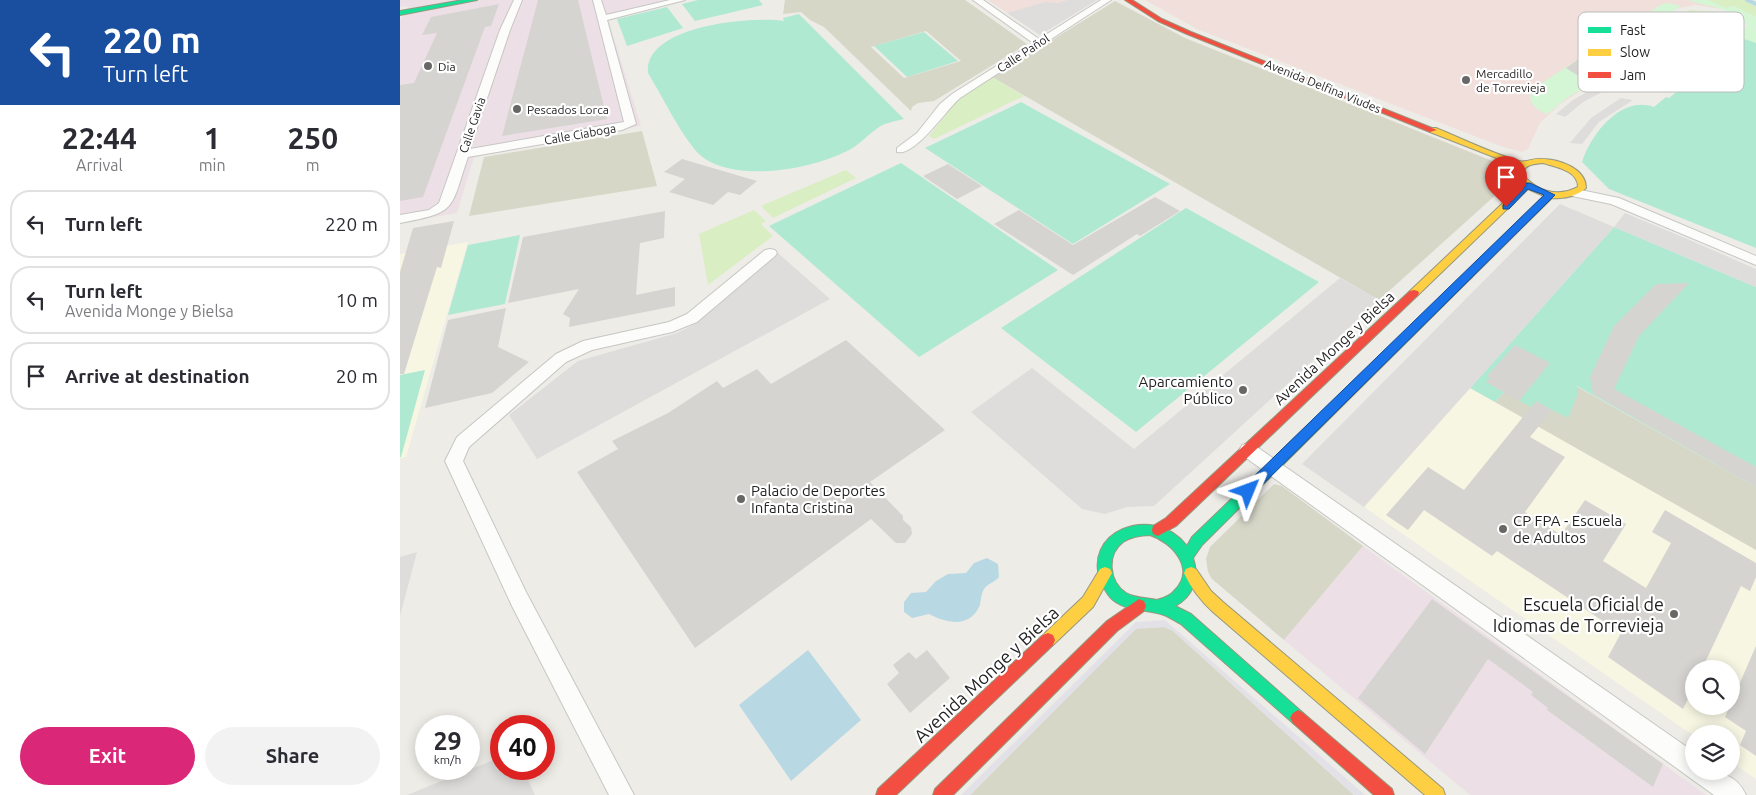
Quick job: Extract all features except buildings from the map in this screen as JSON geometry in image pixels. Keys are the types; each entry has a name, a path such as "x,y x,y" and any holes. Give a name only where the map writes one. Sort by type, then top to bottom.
{"street":[{"path":"400,13 474,0"},
{"name":"Calle Gavia","path":"400,219 433,213 444,206 505,30 518,0"},
{"name":"Calle Ciaboga","path":"462,154 622,127 630,124 597,0"},
{"path":"601,19 681,0"},
{"path":"977,0 1039,43"},
{"name":"Calle Pañol","path":"901,150 927,130 940,110 956,96 1107,0"},
{"name":"Avenida Delfina Viudes","path":"1128,0 1160,20 1189,33 1521,165"},
{"path":"928,108 940,110"},
{"path":"1614,202 1582,182 1570,169 1553,163 1534,161 1521,165 1518,174 1527,185 1550,195 1576,193 1614,202 1756,261"},
{"path":"1576,193 1582,188 1582,182"},
{"name":"Avenida Monge y Bielsa","path":"1158,530 1171,522 1527,185"},
{"path":"1188,555 1197,541 1550,195"},
{"path":"622,795 519,600 456,469 457,452 463,442 475,431 561,358 588,345 672,327 692,318 770,253"},
{"path":"1248,450 1685,760"},
{"path":"1386,795 1199,628 1174,612 1158,607 1139,606 1117,594 1105,573 1106,556 1115,541 1122,535 1139,529 1158,530 1176,540 1188,555 1191,574 1198,586 1212,602 1436,795"},
{"name":"Avenida Monge y Bielsa","path":"884,795 1088,602 1105,573"},
{"path":"1158,607 1177,598 1184,591 1191,574"},
{"path":"941,795 1112,626 1139,606"},
{"path":"1713,780 1734,795"}],"shaded area":[{"path":"400,0 668,0 607,15 641,126 474,157 457,213 400,223 400,21 408,6 400,7"},
{"path":"785,0 965,0 1027,44 934,101 918,103 912,107 911,111 824,27 810,20 801,12 783,14","holes":["926,31 961,61 904,78 871,47"]},
{"path":"988,0 1097,0 1040,35"},
{"path":"1068,0 1097,0 1040,35 1007,13 1045,2 1058,3"},
{"name":"Mercadillo de Torrevieja","path":"1145,0 1708,0 1720,9 1696,5 1673,9 1672,12 1578,12 1579,92 1560,104 1540,123 1528,149 1522,152 1503,147 1197,29"},
{"path":"1115,1 1185,38 1500,164 1509,183 1379,300 992,77"},
{"path":"1587,92 1602,92 1583,102 1565,117 1556,114 1573,100"},
{"path":"1621,98 1633,100 1599,122 1582,144 1570,143 1591,118"},
{"path":"642,131 657,186 469,216 484,157"},
{"path":"1560,204 1614,227 1364,507 1302,464"},
{"path":"1625,213 1692,241 1756,269 1756,287 1614,227"},
{"path":"468,242 406,457 400,458 400,254"},
{"path":"778,253 830,299 537,459 509,415 578,361 677,333 697,323"},
{"name":"Aparcamiento Público","path":"1340,278 1379,300 1154,506 1127,507 1105,514 1082,509 971,412 1032,368 1134,449"},
{"path":"1576,386 1756,487 1756,550 1495,402 1504,392 1552,410"},
{"path":"1470,388 1756,550 1756,779 1740,768 1740,725 1685,725 1685,730 1364,507"},
{"path":"1274,484 1282,486 1363,546 1284,640 1212,579 1208,572 1206,559 1210,547"},
{"path":"1363,546 1706,795 1470,795 1284,640"},
{"path":"417,552 400,616 400,557"},
{"path":"1165,620 1365,795 1354,795 1172,630 1164,627 1136,629 970,795 961,795 1136,622"},
{"path":"1164,627 1172,630 1354,795 970,795 1136,628"},
{"path":"490,761 490,780 528,780 535,795 407,795 444,780 480,780 480,765"}],"green space":[{"path":"698,0 759,0 763,5 695,21 682,4"},
{"path":"1689,0 1708,0 1726,8 1734,6 1756,17 1756,43 1744,40 1744,29 1747,26 1744,22 1744,12 1729,12"},
{"path":"1708,0 1744,0 1756,6 1756,17 1734,6 1726,8"},
{"path":"1669,3 1681,6 1672,12 1650,12 1662,4"},
{"path":"667,7 683,28 627,46 617,19"},
{"path":"1691,10 1714,12 1685,12"},
{"path":"799,14 904,119 881,126 850,150 830,159 790,169 747,171 727,168 710,162 696,151 690,143 648,73 651,57 663,44 681,34 703,27 749,20 784,21 783,18"},
{"path":"924,32 958,61 907,77 874,46"},
{"path":"1744,39 1756,43 1756,248 1609,189 1582,162 1592,140 1600,129 1619,112 1630,107 1642,105 1654,107 1666,97 1669,98 1676,92 1744,92"},
{"path":"1578,59 1578,92 1547,114 1533,105 1530,98 1533,89"},
{"path":"992,77 1024,96 934,139 929,136 958,99"},
{"path":"1021,102 1170,184 1073,244 925,148"},
{"path":"901,163 1058,270 919,357 769,226"},
{"path":"846,170 856,178 773,218 761,206"},
{"path":"1186,208 1319,282 1136,432 1001,328"},
{"path":"754,210 766,221 761,224 773,236 708,285 699,234"},
{"path":"1614,227 1756,287 1756,487 1577,386 1577,396 1568,418 1552,410 1547,416 1504,392 1495,402 1470,388"},
{"path":"520,235 505,304 448,315 468,245"},
{"path":"425,370 401,457 400,457 400,375"}],"water":[{"path":"987,558 998,564 999,577 984,589 980,605 976,613 970,618 957,622 943,620 929,614 912,618 904,612 904,602 911,593 926,592 936,581 948,574 966,573 974,563"},
{"path":"808,650 861,720 791,781 739,705"}],"waterway":[{"path":"1747,0 1756,4"}],"traffic: fast":[{"path":"400,13 474,0"},
{"path":"1188,555 1197,541 1467,277"},
{"path":"1158,607 1181,594 1189,581 1190,567 1185,554 1176,542 1164,534 1150,529 1134,530 1116,540 1106,557 1106,575 1114,592 1128,601 1165,609 1186,619 1298,718"}],"traffic: slow":[{"path":"1433,130 1521,165"},
{"path":"1543,161 1566,167 1575,173 1582,182 1582,188 1574,193 1556,196 1539,192 1531,187 1518,174 1519,170 1524,164 1543,161"},
{"path":"1414,293 1527,185"},
{"path":"1467,277 1550,195"},
{"path":"1048,640 1088,602 1105,573"},
{"path":"1191,573 1206,596 1218,607 1437,795"}],"traffic: jam":[{"path":"1128,0 1160,20 1189,33 1433,130"},
{"path":"1158,530 1171,522 1414,293"},
{"path":"941,795 1112,626 1139,606"},
{"path":"884,795 1048,640"},
{"path":"1298,718 1386,795"}],"place":[{"name":"Dia","path":"428,66"},
{"name":"Mercadillo de Torrevieja","path":"1466,80"},
{"name":"Pescados Lorca","path":"517,109"},
{"name":"Aparcamiento Público","path":"1243,390"},
{"name":"Palacio de Deportes Infanta Cristina","path":"741,499"},
{"name":"CP FPA - Escuela de Adultos","path":"1503,529"},
{"name":"Escuela Oficial de Idiomas de Torrevieja","path":"1674,614"}],"route":[{"path":"1248,491 1550,195 1527,185 1506,207"}]}
